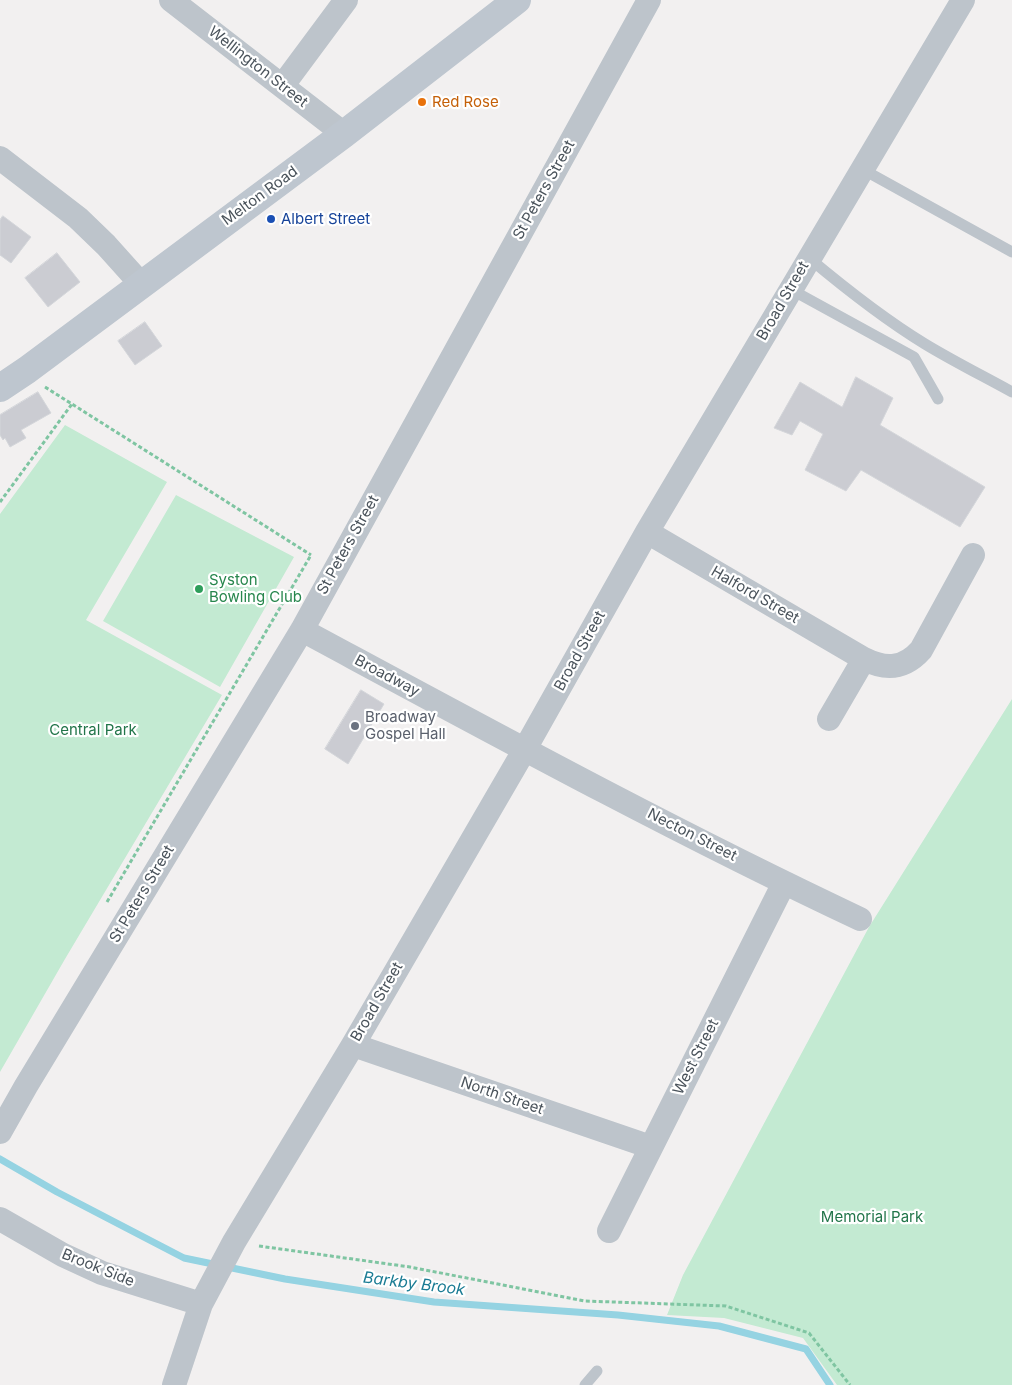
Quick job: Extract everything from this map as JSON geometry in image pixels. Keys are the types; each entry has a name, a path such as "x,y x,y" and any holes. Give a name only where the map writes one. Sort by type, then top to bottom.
{"street":[{"name":"Wellington Street","path":"171,0 344,134"},
{"path":"283,85 346,0"},
{"name":"Melton Road","path":"0,388 27,370 344,134 518,0"},
{"name":"St Peters Street","path":"0,1132 302,630 649,0"},
{"name":"Broad Street","path":"178,1384 201,1304 234,1242 353,1045 525,750 647,532 962,0"},
{"path":"0,158 69,211 106,244 141,284"},
{"name":"Halford Street","path":"647,532 864,659 884,666 905,663 921,650 973,555"},
{"name":"Broadway","path":"302,630 525,750"},
{"path":"829,719 864,659"},
{"name":"Necton Street","path":"525,750 784,883 860,918"},
{"name":"West Street","path":"609,1230 784,883"},
{"name":"North Street","path":"353,1045 651,1147"},
{"name":"Brook Side","path":"0,1219 63,1255 102,1273 201,1304"}],"lane":[{"path":"862,169 1012,252"},
{"path":"809,258 897,326 1012,392"},
{"path":"790,289 914,357 938,400"},
{"path":"585,1385 597,1371"}],"path":[{"path":"27,370 37,382 335,570"},
{"path":"0,502 72,404"},
{"path":"104,908 310,555"},
{"path":"234,1242 410,1267 585,1301 726,1306 809,1333 850,1385"}],"green space":[{"name":"Central Park","path":"65,425 167,482 86,620 222,695 0,1072 0,514"},
{"name":"Syston Bowling Club","path":"176,495 294,557 220,687 103,621"},
{"name":"Memorial Park","path":"1012,699 1012,1385 837,1385 803,1338 724,1318 667,1315 683,1275 869,927"}],"building":[{"path":"3,216 31,237 11,263 0,255 0,220"},
{"path":"57,253 80,282 48,307 25,278"},
{"path":"145,322 162,346 135,365 118,341"},
{"path":"856,377 893,398 880,425 985,487 960,527 861,470 846,491 805,470 823,434 800,421 792,435 774,428 800,382 842,407"},
{"path":"38,392 51,413 21,430 26,438 10,447 5,438 3,440 0,435 0,415"},
{"name":"Broadway Gospel Hall","path":"361,690 384,704 348,764 325,749"}],"waterway":[{"name":"Barkby Brook","path":"0,1159 57,1192 184,1258 285,1279 434,1302 618,1315 719,1326 806,1349 830,1385"}],"place":[{"name":"Red Rose","path":"422,102"},
{"name":"Albert Street","path":"271,219"},
{"name":"Syston Bowling Club","path":"199,589"},
{"name":"Broadway Gospel Hall","path":"355,726"}]}
